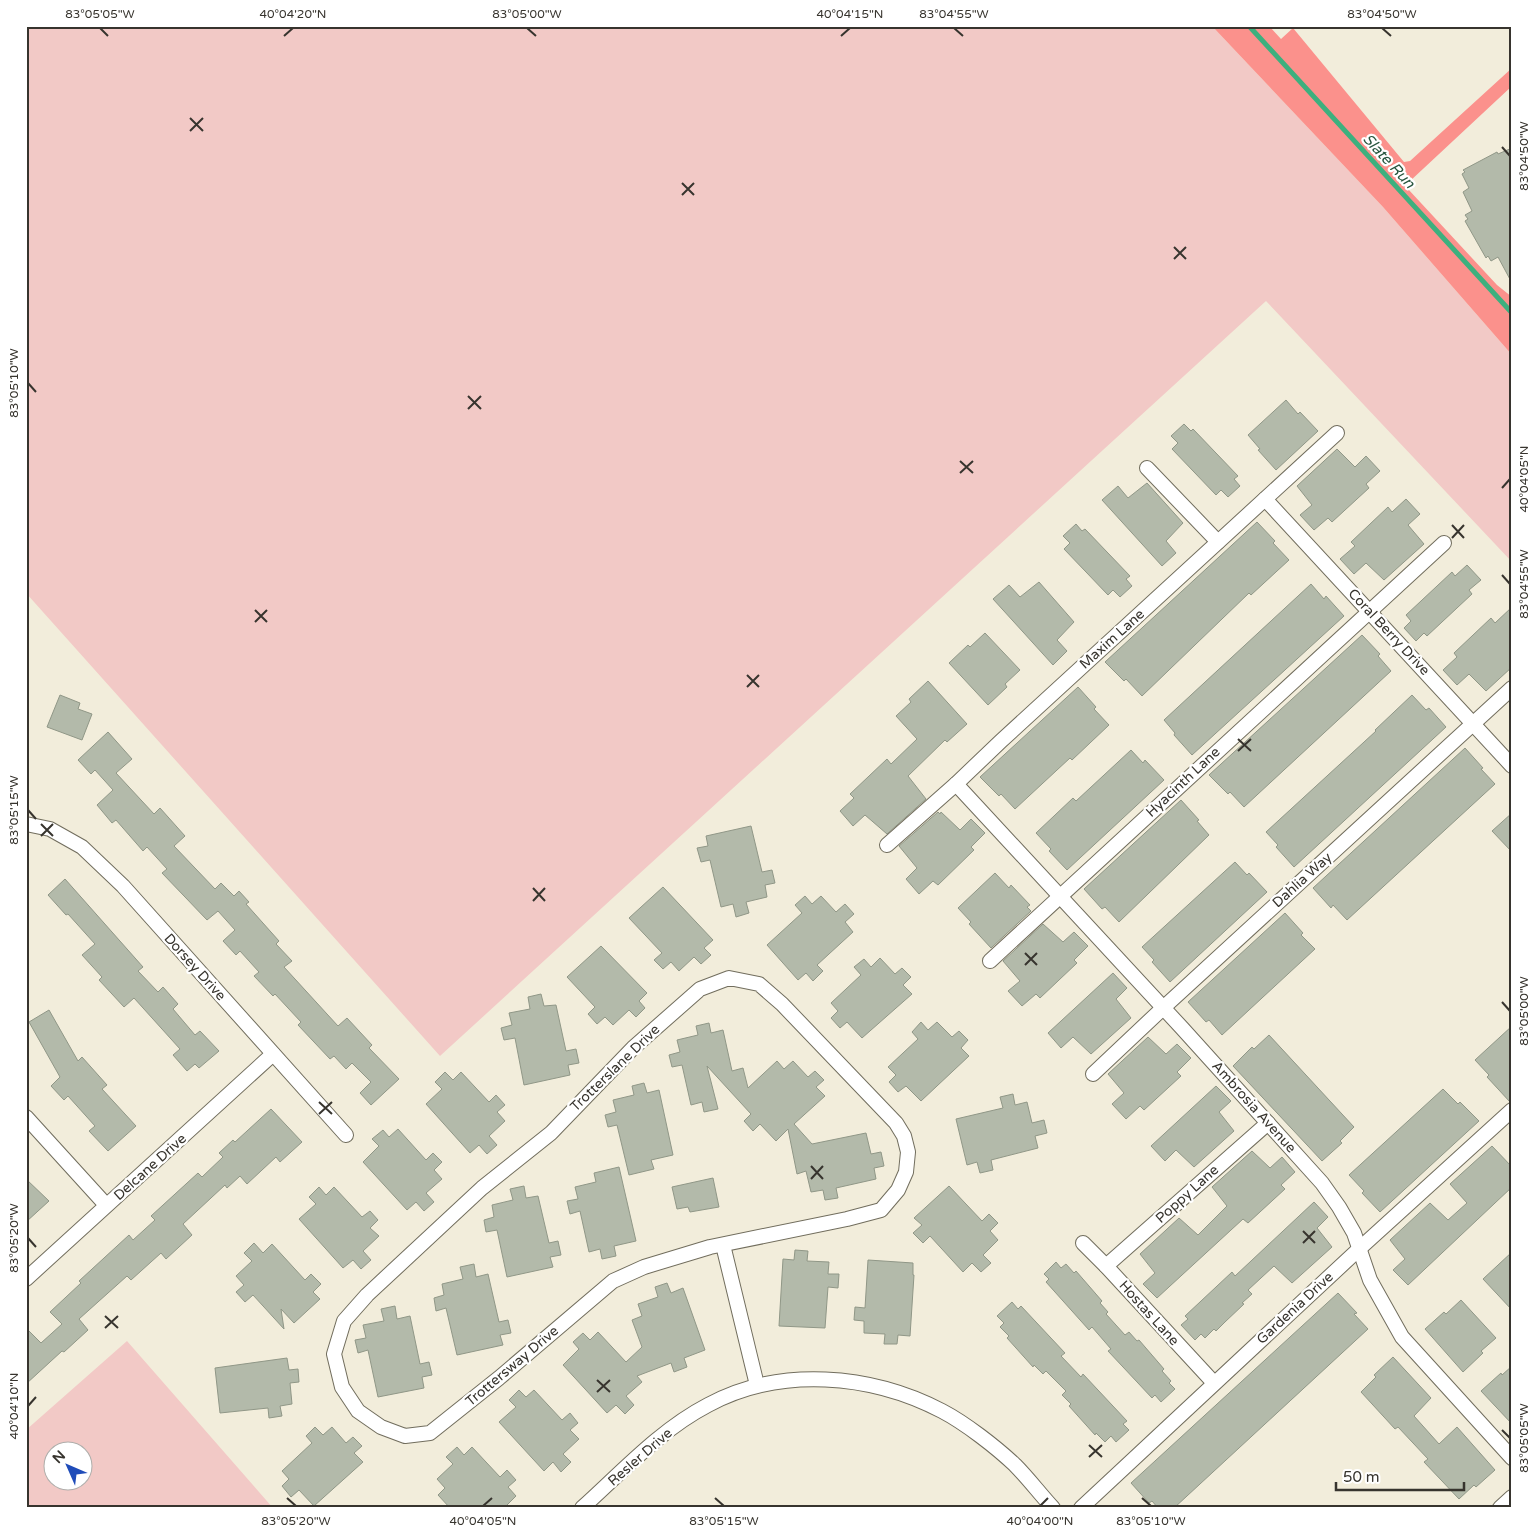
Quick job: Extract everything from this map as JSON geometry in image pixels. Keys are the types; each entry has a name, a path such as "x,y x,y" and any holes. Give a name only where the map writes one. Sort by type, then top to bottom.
{"street":[{"name":"Maxim Lane","path":"888,845 1337,432"},
{"path":"1147,468 1218,542"},
{"name":"Coral Berry Drive","path":"1265,499 1512,766"},
{"name":"Hyacinth Lane","path":"990,961 1444,543"},
{"name":"Dahlia Way","path":"1094,1074 1163,1008 1512,688"},
{"name":"Ambrosia Avenue","path":"956,784 1322,1183 1354,1232 1370,1280 1402,1337 1512,1458"},
{"name":"Dorsey Drive","path":"26,824 50,829 82,847 123,886 346,1135"},
{"name":"Trotterslane Drive","path":"334,1354 344,1321 367,1296 482,1188 550,1133 616,1064 679,1007 700,989 729,978 759,984 782,1004 896,1123 904,1136 908,1152"},
{"name":"Delcane Drive","path":"26,1279 274,1054"},
{"name":"Gardenia Drive","path":"1081,1508 1359,1249 1512,1110"},
{"path":"26,1117 106,1205"},
{"name":"Poppy Lane","path":"1106,1266 1268,1122"},
{"name":"Trottersway Drive","path":"334,1354 342,1386 358,1411 381,1427 405,1436 430,1433 499,1378 613,1281 644,1267 710,1246 847,1219 881,1210 898,1190 906,1172 908,1152"},
{"name":"Hostas Lane","path":"1083,1243 1214,1384"},
{"path":"722,1245 757,1385"},
{"name":"Resler Drive","path":"582,1508 660,1437 708,1404 757,1385 806,1379 858,1382 906,1394 943,1411 1015,1465 1053,1508"},
{"path":"1500,1508 1512,1497"}],"shaded area":[{"path":"26,26 1212,26 1383,207 1512,355 1512,562 1266,301 440,1056 26,593"},
{"path":"1212,26 1269,26 1281,39 1293,28 1404,162 1410,161 1512,68 1512,86 1409,182 1408,189 1497,285 1512,297 1512,355 1383,207"},
{"path":"127,1341 273,1508 26,1508 26,1430"}],"building":[{"path":"1512,148 1512,283 1498,257 1491,261 1488,256 1486,258 1465,221 1468,219 1465,215 1472,211 1463,192 1469,188 1462,174 1465,172 1463,170 1497,152 1498,154"},
{"path":"1286,400 1298,414 1300,412 1318,431 1276,470 1258,450 1260,449 1248,435"},
{"path":"1184,424 1191,431 1193,429 1238,476 1234,479 1240,486 1228,497 1221,490 1216,495 1172,449 1178,443 1171,436"},
{"path":"1337,449 1355,467 1366,456 1380,471 1366,484 1369,488 1332,522 1328,518 1314,530 1300,515 1312,505 1297,486"},
{"path":"1147,483 1183,523 1166,541 1176,553 1162,566 1102,500 1118,486 1128,498"},
{"path":"1406,499 1420,514 1408,525 1424,544 1384,580 1366,563 1354,574 1340,559 1355,546 1351,542 1388,507 1392,512"},
{"path":"1257,522 1275,541 1273,543 1289,560 1251,595 1249,593 1142,696 1126,679 1124,681 1105,662"},
{"path":"1076,524 1082,531 1085,529 1130,576 1126,579 1132,586 1120,597 1113,590 1108,595 1064,549 1070,543 1063,536"},
{"path":"1467,565 1481,580 1469,590 1472,594 1427,636 1424,633 1416,641 1404,628 1411,621 1406,615 1452,572 1455,576"},
{"path":"1039,582 1074,622 1057,640 1067,651 1053,665 993,599 1009,585 1020,597"},
{"path":"1311,584 1324,599 1326,596 1344,616 1192,755 1174,735 1175,733 1164,720"},
{"path":"1512,607 1512,667 1486,691 1469,674 1457,685 1443,670 1457,657 1454,653 1491,618 1495,623"},
{"path":"985,633 1020,670 1005,684 1007,687 988,705 949,663 968,645 970,647"},
{"path":"1362,635 1380,654 1378,656 1391,671 1244,807 1230,792 1228,794 1209,775"},
{"path":"928,681 967,724 947,742 945,740 908,776 926,799 887,834 865,815 853,826 840,811 854,798 850,794 887,759 891,764 917,739 896,716 911,702 909,699"},
{"path":"1078,687 1096,707 1094,709 1109,725 1015,809 1001,794 999,796 980,777"},
{"path":"60,695 80,703 78,709 92,714 82,740 47,727"},
{"path":"1412,695 1426,710 1429,708 1446,727 1294,867 1276,847 1278,845 1266,832 1376,731"},
{"path":"108,732 132,759 116,773 154,814 160,808 185,836 174,846 215,889 221,883 234,896 239,891 249,902 246,904 279,941 276,944 292,961 284,967 338,1026 347,1018 372,1045 369,1048 399,1079 371,1105 360,1093 371,1082 352,1063 346,1069 334,1056 330,1059 298,1025 301,1022 275,994 273,996 254,976 259,972 240,951 236,955 223,941 235,930 218,911 207,920 162,873 167,869 147,847 143,851 116,820 112,823 97,805 113,790 95,770 91,774 78,760"},
{"path":"1465,748 1495,784 1347,920 1333,905 1331,908 1313,888"},
{"path":"1131,750 1143,763 1145,760 1164,780 1067,870 1049,851 1051,849 1036,833 1073,798 1076,801"},
{"path":"1181,800 1199,820 1197,821 1209,835 1119,922 1105,907 1102,909 1084,889"},
{"path":"938,812 940,814 941,812 960,830 971,819 985,833 971,847 974,850 938,885 933,881 919,894 906,879 917,868 899,846"},
{"path":"1512,813 1512,852 1492,831"},
{"path":"751,826 762,872 772,870 775,883 765,885 767,897 746,902 749,913 736,917 733,904 721,907 710,860 701,862 697,848 708,846 706,836"},
{"path":"1235,862 1247,875 1249,873 1267,892 1170,982 1152,962 1154,960 1142,947"},
{"path":"995,873 1009,888 1011,885 1030,905 1027,907 1031,911 991,948 969,924 971,922 958,908"},
{"path":"65,879 143,967 138,971 158,992 163,987 178,1004 173,1009 195,1035 200,1031 219,1051 199,1068 195,1064 187,1071 173,1055 180,1049 134,998 124,1007 99,980 102,977 82,955 95,944 48,895"},
{"path":"663,887 713,940 704,948 711,955 701,964 694,957 679,971 671,962 663,969 654,960 662,953 629,918"},
{"path":"805,896 812,904 821,896 836,912 845,904 854,914 845,922 853,932 817,965 823,971 813,981 806,973 798,980 767,945 802,913 795,905"},
{"path":"1285,913 1303,933 1301,935 1315,949 1222,1035 1209,1020 1206,1022 1188,1002"},
{"path":"1043,924 1063,942 1074,932 1088,946 1074,960 1077,963 1040,998 1036,994 1022,1006 1008,991 1020,981 1003,961"},
{"path":"601,946 647,993 639,1001 645,1008 636,1017 629,1010 613,1025 605,1017 597,1024 588,1014 595,1007 567,977"},
{"path":"880,958 895,974 902,968 911,977 903,985 912,994 862,1038 847,1022 840,1028 831,1018 838,1011 831,1003 861,975 854,967 864,959 871,967"},
{"path":"1113,973 1127,988 1116,999 1131,1018 1091,1054 1073,1037 1061,1048 1048,1033"},
{"path":"541,994 544,1006 556,1005 566,1051 576,1049 579,1063 568,1065 570,1075 524,1085 515,1038 504,1040 501,1028 512,1025 509,1013 530,1009 528,997"},
{"path":"49,1010 78,1061 82,1057 107,1085 102,1089 136,1126 108,1151 89,1131 95,1126 68,1096 64,1100 51,1086 60,1077 29,1022"},
{"path":"921,1022 928,1030 937,1022 952,1037 959,1031 968,1040 961,1048 969,1056 921,1101 906,1086 898,1092 889,1082 896,1075 888,1067 918,1039 912,1032"},
{"path":"709,1023 711,1033 723,1030 732,1071 743,1068 748,1088 777,1061 784,1069 793,1061 808,1077 815,1071 824,1080 816,1087 825,1096 794,1124 812,1144 866,1133 871,1154 881,1152 884,1166 874,1168 876,1179 836,1188 838,1198 825,1200 823,1190 811,1192 806,1171 797,1174 788,1129 776,1141 760,1124 753,1131 744,1121 751,1114 707,1066 718,1109 704,1112 702,1102 691,1105 682,1065 672,1067 669,1055 680,1052 677,1040 698,1035 696,1026"},
{"path":"1512,1026 1512,1101 1510,1102 1487,1077 1489,1075 1475,1060"},
{"path":"1269,1035 1354,1127 1340,1141 1342,1143 1322,1161 1233,1066 1252,1047 1254,1049"},
{"path":"1148,1037 1166,1054 1177,1044 1191,1058 1177,1072 1181,1076 1144,1110 1140,1106 1126,1119 1112,1104 1124,1093 1108,1074"},
{"path":"445,1072 453,1080 461,1072 489,1102 496,1095 505,1105 497,1112 505,1121 489,1136 497,1145 487,1154 479,1145 470,1153 426,1104 442,1089 435,1082"},
{"path":"644,1083 647,1093 659,1090 673,1155 651,1160 654,1169 629,1175 617,1125 608,1127 605,1115 616,1112 613,1100 634,1095 632,1086"},
{"path":"1216,1086 1231,1101 1219,1112 1234,1131 1194,1167 1176,1150 1165,1161 1151,1146"},
{"path":"1443,1089 1458,1104 1460,1102 1479,1121 1380,1212 1362,1193 1364,1191 1349,1175"},
{"path":"1013,1094 1015,1105 1027,1102 1032,1123 1044,1120 1047,1133 1035,1136 1038,1148 991,1160 993,1170 980,1173 977,1162 967,1165 956,1119 1003,1108 1000,1097"},
{"path":"271,1109 302,1142 280,1162 276,1157 247,1184 240,1176 227,1188 225,1185 183,1224 192,1235 166,1259 161,1253 131,1280 127,1276 79,1319 88,1330 26,1384 26,1328 41,1343 62,1324 50,1312 81,1283 79,1281 129,1235 133,1240 155,1220 151,1216 198,1173 202,1177 223,1157 219,1153 233,1140 235,1142"},
{"path":"398,1129 426,1160 433,1153 442,1162 434,1170 442,1179 426,1193 434,1202 424,1211 416,1202 407,1210 363,1162 379,1146 372,1139 383,1130 389,1137"},
{"path":"1492,1146 1512,1167 1512,1187 1408,1285 1393,1270 1405,1259 1390,1240 1430,1203 1448,1220 1467,1203 1450,1184"},
{"path":"1252,1151 1270,1168 1282,1157 1295,1172 1281,1185 1285,1189 1248,1223 1243,1219 1157,1298 1143,1284 1155,1273 1140,1254 1179,1218 1198,1235 1227,1206 1212,1187"},
{"path":"619,1167 636,1241 614,1246 616,1256 602,1259 600,1249 589,1252 580,1211 570,1214 567,1201 578,1199 575,1187 596,1182 594,1173"},
{"path":"713,1178 719,1207 690,1212 688,1207 677,1209 672,1187"},
{"path":"26,1179 49,1201 26,1222"},
{"path":"524,1186 526,1198 538,1196 549,1243 558,1241 561,1255 550,1257 553,1267 507,1277 497,1230 486,1232 484,1220 494,1217 492,1205 513,1200 510,1189"},
{"path":"949,1186 982,1221 989,1214 998,1223 990,1231 998,1240 983,1255 991,1263 981,1272 972,1263 963,1272 930,1236 923,1243 913,1233 922,1225 914,1218"},
{"path":"319,1187 326,1195 334,1187 362,1217 370,1211 378,1220 370,1228 379,1236 363,1251 371,1260 361,1269 353,1260 343,1268 299,1219 316,1204 309,1197"},
{"path":"1314,1202 1328,1217 1317,1228 1332,1247 1292,1283 1274,1266 1248,1290 1252,1294 1216,1331 1214,1329 1205,1338 1201,1334 1195,1340 1181,1325 1188,1319 1185,1316 1232,1272 1235,1276"},
{"path":"254,1243 263,1253 272,1244 305,1280 311,1274 321,1284 313,1292 320,1299 294,1323 281,1309 284,1329 253,1295 245,1302 236,1292 244,1285 236,1276 252,1261 244,1253"},
{"path":"795,1250 808,1251 807,1261 829,1262 828,1274 839,1274 838,1288 828,1287 825,1328 779,1326 783,1259 794,1260"},
{"path":"1512,1252 1512,1310 1483,1279"},
{"path":"868,1260 913,1263 910,1336 898,1335 897,1344 884,1344 885,1334 864,1333 864,1321 854,1320 855,1307 865,1308"},
{"path":"1056,1262 1061,1268 1066,1264 1074,1273 1076,1271 1102,1301 1100,1303 1108,1312 1106,1314 1125,1335 1129,1332 1137,1341 1139,1340 1164,1369 1162,1371 1175,1389 1161,1402 1155,1395 1152,1398 1108,1351 1111,1349 1092,1327 1089,1330 1046,1282 1049,1279 1044,1274"},
{"path":"474,1264 476,1277 488,1274 499,1322 508,1320 511,1333 500,1335 503,1345 457,1355 446,1308 436,1311 434,1298 444,1295 442,1284 463,1279 460,1267"},
{"path":"667,1283 671,1293 683,1288 705,1350 684,1358 687,1367 674,1372 671,1363 637,1376 642,1382 626,1396 634,1405 625,1414 616,1405 607,1413 563,1365 579,1349 573,1342 583,1333 590,1340 598,1332 626,1362 642,1347 632,1320 642,1316 638,1304 658,1297 655,1287"},
{"path":"1338,1293 1357,1313 1354,1314 1368,1329 1174,1508 1158,1508 1152,1501 1149,1503 1131,1483"},
{"path":"1461,1300 1496,1338 1481,1351 1483,1353 1463,1372 1425,1329"},
{"path":"1012,1302 1018,1309 1021,1306 1065,1353 1061,1356 1081,1377 1083,1374 1127,1421 1123,1424 1129,1430 1116,1442 1111,1436 1105,1442 1096,1433 1095,1435 1069,1406 1071,1404 1062,1395 1066,1391 1046,1371 1043,1374 1034,1365 1033,1367 1007,1338 1009,1336 1000,1327 1004,1323 997,1316"},
{"path":"395,1306 397,1319 410,1316 420,1364 429,1362 432,1375 422,1377 424,1388 378,1397 368,1350 358,1353 355,1340 366,1338 363,1325 384,1321 381,1309"},
{"path":"1393,1357 1431,1398 1414,1416 1439,1444 1457,1427 1495,1470 1459,1499 1424,1462 1428,1459 1398,1427 1395,1429 1361,1392 1376,1377 1374,1375"},
{"path":"287,1358 289,1370 298,1369 299,1382 290,1383 292,1404 280,1406 282,1416 269,1418 268,1408 220,1413 215,1368"},
{"path":"1512,1366 1512,1424 1481,1391"},
{"path":"519,1390 526,1397 534,1390 562,1420 570,1413 578,1423 570,1430 579,1439 563,1454 571,1462 561,1472 553,1462 544,1471 499,1422 516,1407 509,1400"},
{"path":"315,1427 323,1435 332,1427 346,1443 353,1437 362,1446 354,1453 363,1462 314,1506 299,1490 291,1497 282,1486 289,1479 282,1471 312,1443 306,1436"},
{"path":"457,1447 464,1455 472,1447 500,1477 507,1470 516,1480 508,1487 516,1496 504,1508 450,1508 438,1495 445,1488 437,1479 453,1464 446,1457"}],"waterway":[{"name":"Slate Run","path":"1249,26 1512,313"}]}
